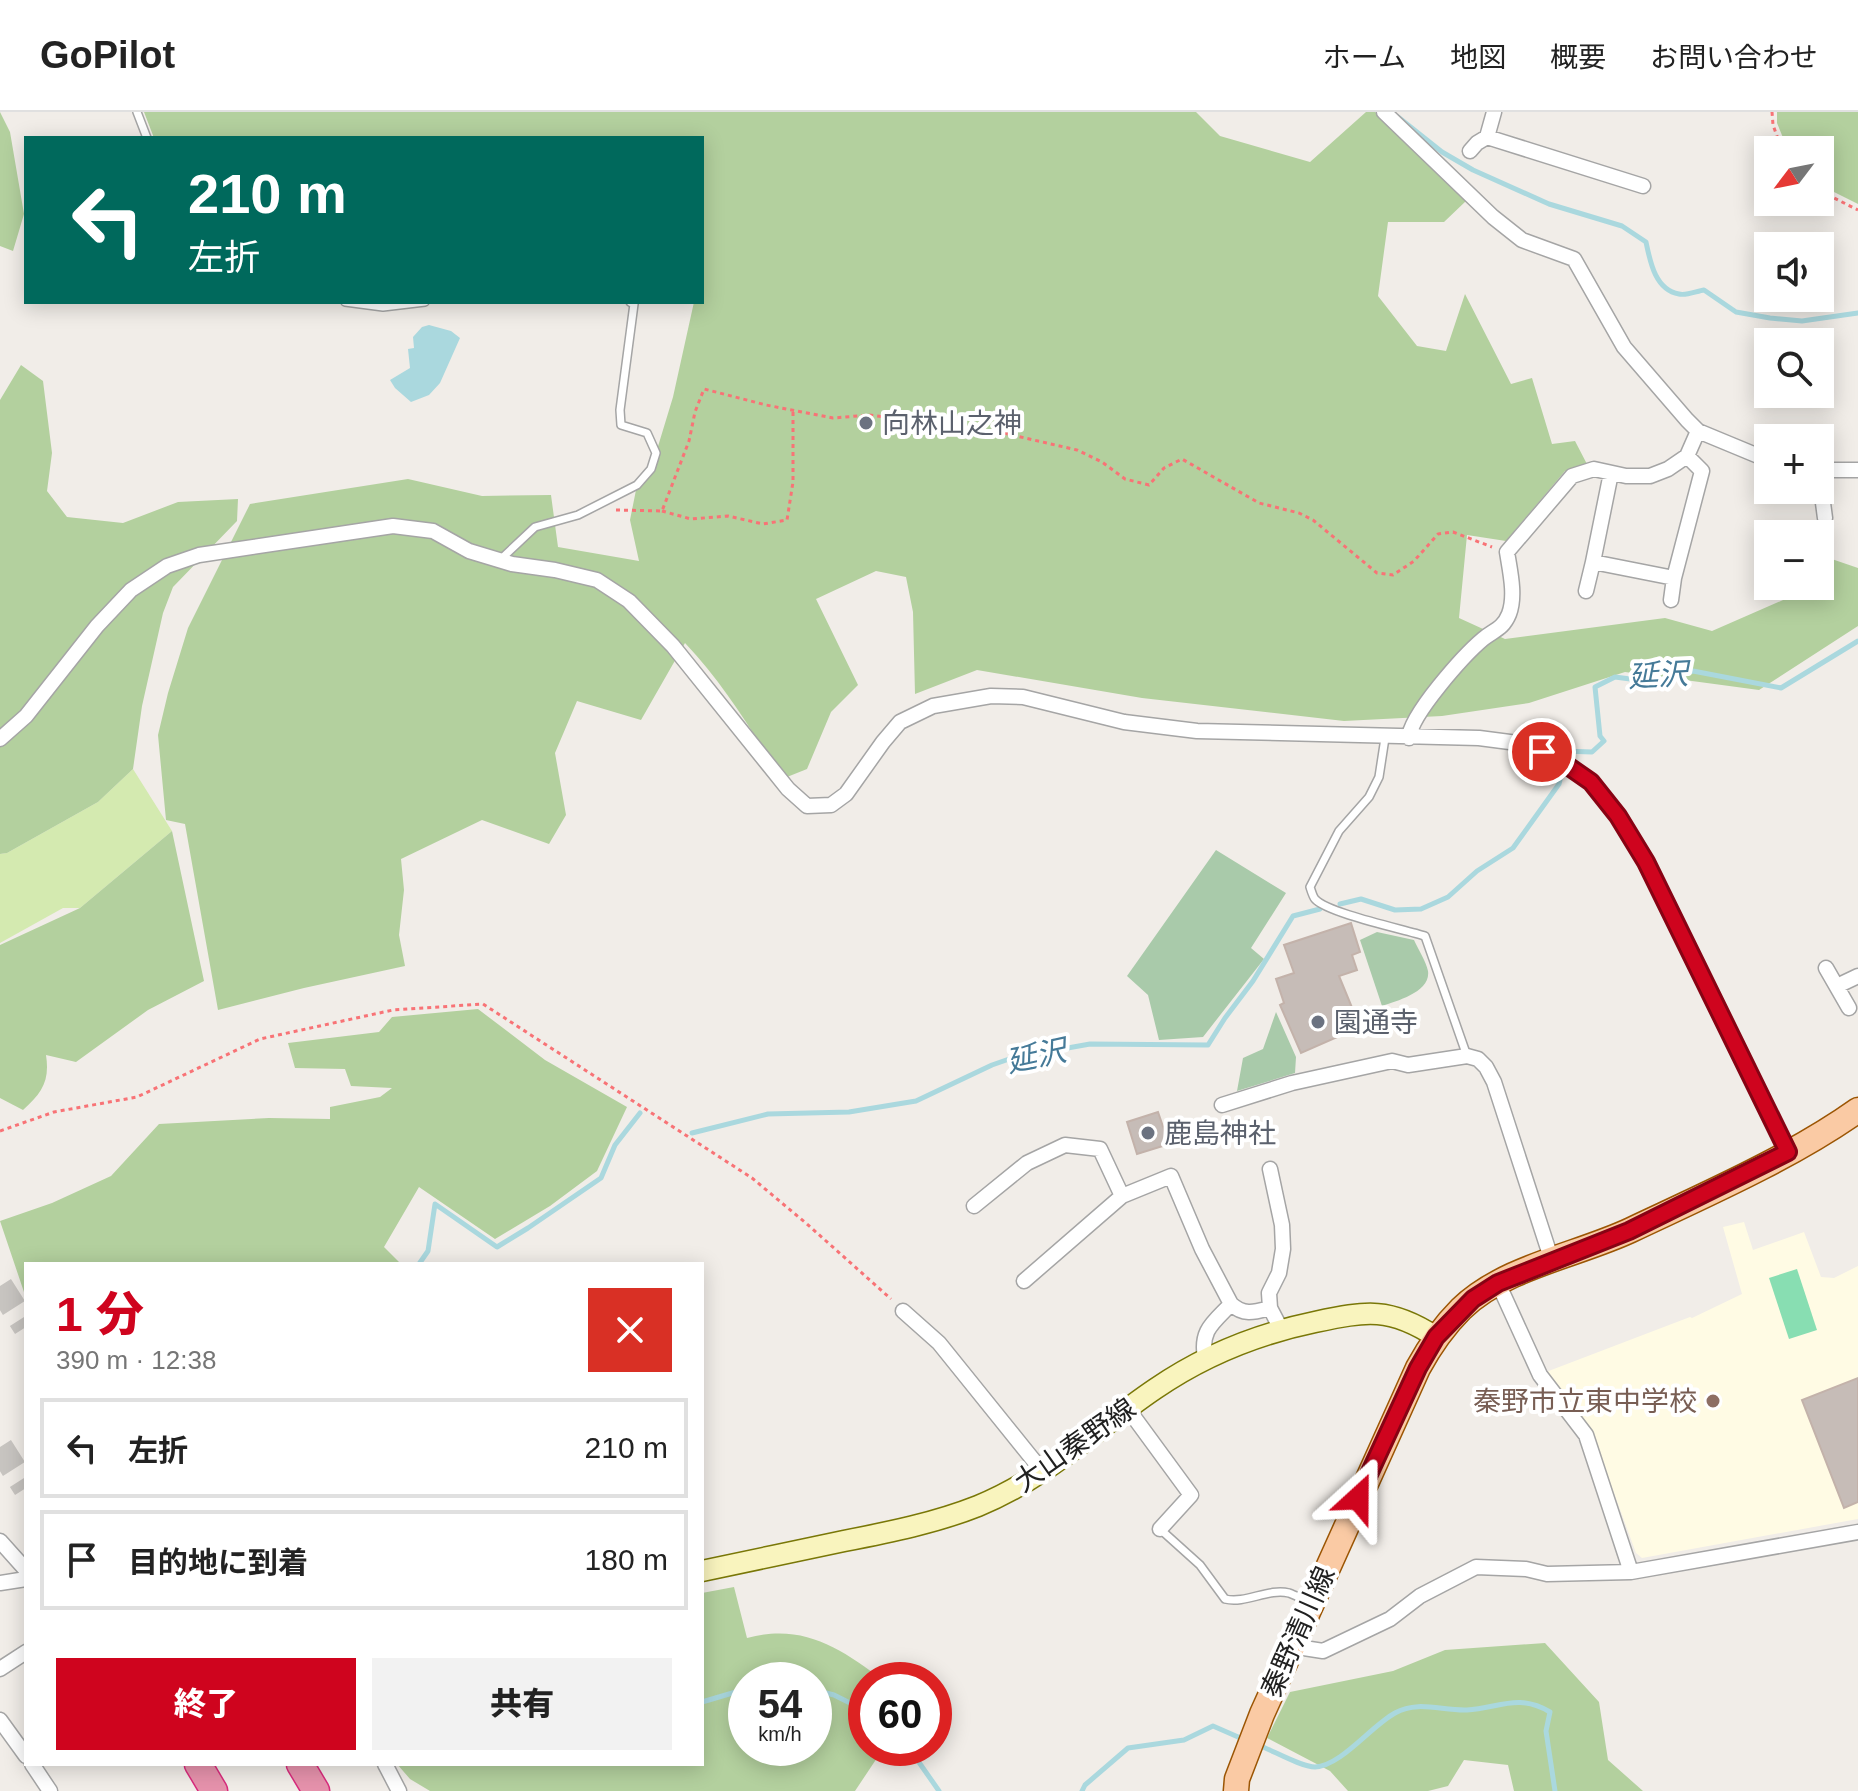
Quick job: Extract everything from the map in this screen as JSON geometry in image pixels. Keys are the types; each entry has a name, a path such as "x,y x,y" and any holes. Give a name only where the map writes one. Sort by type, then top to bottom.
{"highway":[{"path":"199,1766 214,1791"},
{"path":"301,1766 316,1791"}],"main road":[{"name":"秦野清川線","path":"1236,1791 1246,1753 1291,1646 1418,1368 1436,1337 1462,1308 1498,1283 1629,1231 1788,1152 1828,1131 1858,1110"},
{"name":"大山秦野線","path":"704,1571 910,1528 945,1518 1011,1491 1043,1472 1153,1390 1205,1358 1281,1329 1343,1316 1381,1313 1416,1324 1436,1337"}],"street":[{"path":"1384,112 1493,217 1522,240 1574,259 1624,347 1698,431 1754,454"},
{"path":"1470,151 1487,137 1494,112"},
{"path":"1487,137 1643,186"},
{"path":"1409,738 1410,728 1443,682 1484,637 1501,629 1510,612 1511,579 1507,552 1524,528 1572,476 1594,469 1650,476 1668,469 1687,456 1698,431"},
{"path":"1671,600 1702,471 1687,456"},
{"path":"1834,470 1858,470"},
{"path":"1586,591 1611,473"},
{"path":"1823,504 1825,518"},
{"path":"0,739 26,716 97,626 131,590 167,566 199,555 393,526 433,531 469,551 500,560 597,580 629,601 673,646 788,789 807,806 831,805 846,794 900,722 933,706 991,696 1023,697 1124,722 1197,731 1479,738 1525,744 1558,759 1591,782 1618,816 1646,862 1788,1152"},
{"path":"1593,562 1674,578"},
{"path":"1826,968 1849,1008"},
{"path":"1837,986 1858,976"},
{"path":"1222,1105 1292,1083 1392,1061 1408,1065 1467,1056 1478,1059 1494,1082 1552,1261"},
{"path":"974,1206 1027,1163 1065,1145 1100,1149 1122,1196"},
{"path":"1270,1169 1282,1225 1283,1249 1279,1273 1269,1293 1270,1308 1281,1329"},
{"path":"1024,1281 1122,1196 1171,1176 1202,1249 1231,1304 1239,1311 1250,1313 1270,1308"},
{"path":"1498,1283 1540,1375 1586,1435 1631,1572"},
{"path":"1205,1358 1202,1344 1207,1330 1231,1304"},
{"path":"903,1311 939,1343 1043,1472"},
{"path":"1128,1409 1191,1495 1160,1529"},
{"path":"1291,1646 1323,1651 1390,1619 1420,1596 1476,1567 1526,1569 1547,1574 1631,1572 1858,1532"},
{"path":"0,1541 24,1568"},
{"path":"0,1583 24,1579"},
{"path":"0,1669 24,1653"},
{"path":"0,1720 24,1753"},
{"path":"33,1766 50,1791"},
{"path":"386,1766 399,1791"}],"lane":[{"path":"137,112 146,136"},
{"path":"360,304 383,307 408,304"},
{"path":"500,560 535,527 592,508 637,485 651,469 656,453 647,433 621,425 620,410 634,304"},
{"path":"1385,738 1379,777 1369,797 1339,831 1310,887 1313,898 1325,906 1425,936 1467,1056"},
{"path":"1160,1529 1200,1565 1225,1599 1234,1601 1288,1593 1311,1603"}],"path":[{"path":"1772,112 1777,136"},
{"path":"1834,198 1858,210"},
{"path":"662,511 689,441 704,389 833,418 869,415 999,432 1077,450 1102,462 1125,479 1149,485 1164,468 1182,459 1259,503 1299,513 1313,520 1377,573 1393,575 1414,561 1438,534 1453,532 1507,552"},
{"path":"592,508 662,511 691,519 728,516 763,524 787,520 793,482 793,410"},
{"path":"0,1131 54,1112 137,1097 260,1039 393,1010 483,1004 752,1178 903,1311"}],"shaded area":[{"name":"秦野市立東中学校","path":"1744,1222 1753,1250 1804,1232 1821,1277 1834,1278 1858,1266 1858,1519 1642,1558 1636,1553 1591,1430 1546,1372 1692,1318 1742,1294 1723,1227"}],"green space":[{"path":"0,112 10,132 24,214 13,251 0,246"},
{"path":"144,112 1196,112 1220,136 1310,162 1366,112 1375,112 1466,201 1444,222 1388,222 1378,296 1417,346 1446,351 1465,294 1511,384 1532,378 1552,444 1575,441 1589,468 1565,471 1506,541 1467,535 1459,618 1505,639 1665,618 1712,631 1783,600 1834,600 1834,560 1858,568 1858,626 1759,690 1625,672 1529,703 1442,716 1344,721 1142,698 977,670 915,694 913,612 906,577 876,571 816,599 858,685 831,712 807,769 782,779 725,691 685,643 641,720 577,701 555,753 566,815 549,844 482,820 401,859 404,890 399,935 405,966 218,1010 185,824 166,820 158,735 188,628 250,504 408,479 482,496 551,495 558,547 639,561 630,520 637,485 649,476 673,397 694,304 704,304 704,136 153,136"},
{"path":"1777,112 1858,112 1858,204 1834,192 1834,136 1782,136"},
{"path":"21,365 43,381 52,453 47,491 67,517 123,523 178,502 238,499 237,521 173,587 163,613 142,706 133,769 98,802 0,854 0,400"},
{"path":"133,769 172,831 80,908 63,908 0,943 0,854 98,802"},
{"path":"172,831 204,981 148,1010 76,1062 46,1055 47,1072 43,1086 23,1110 0,1098 0,945 80,908"},
{"path":"1216,850 1286,893 1251,948 1264,959 1203,1037 1159,1040 1148,995 1127,976"},
{"path":"1377,932 1414,940 1428,971 1428,978 1419,990 1382,1006 1360,940"},
{"path":"478,1009 545,1060 627,1107 597,1171 550,1206 495,1239 419,1187 384,1247 399,1262 24,1262 24,1292 0,1221 52,1203 111,1176 159,1124 269,1118 330,1119 330,1107 380,1097 392,1088 351,1086 345,1069 295,1068 288,1043 379,1032 392,1017"},
{"path":"1276,1012 1296,1057 1295,1073 1237,1091 1243,1058 1263,1049"},
{"path":"1797,1269 1817,1330 1789,1339 1769,1278"},
{"path":"734,1587 747,1638 767,1634 803,1636 820,1641 857,1662 848,1662 848,1766 872,1766 855,1791 430,1791 410,1779 399,1766 704,1766 704,1593"},
{"path":"1545,1643 1599,1702 1608,1760 1643,1791 1514,1791 1508,1765 1464,1760 1448,1786 1428,1791 1348,1791 1330,1771 1267,1738 1290,1692 1393,1671 1445,1650"}],"water":[{"path":"429,325 451,331 460,338 440,383 429,395 411,402 390,380 410,368 408,349 414,348 413,337 422,327"}],"building":[{"path":"1351,923 1360,952 1352,955 1357,970 1339,976 1353,1010 1344,1014 1351,1031 1301,1053 1280,1005 1284,1003 1276,979 1294,973 1284,945"},
{"name":"鹿島神社","path":"1158,1112 1169,1144 1137,1154 1127,1122"},
{"path":"1858,1378 1858,1502 1844,1508 1802,1400"}],"waterway":[{"path":"1398,117 1442,152 1473,170 1549,204 1622,226 1646,242 1655,274 1671,291 1685,294 1704,290 1736,312 1770,318 1802,321 1858,313"},
{"name":"延沢","path":"1562,751 1592,752 1604,741 1600,736 1595,687 1615,677 1653,682 1693,671 1781,688 1858,641"},
{"name":"延沢","path":"1340,904 1361,899 1395,910 1421,909 1448,897 1477,871 1513,848 1560,780"},
{"name":"延沢","path":"692,1133 768,1114 849,1112 916,1101 1012,1058 1090,1044 1208,1045 1293,916 1320,909"},
{"name":"延沢","path":"420,1262 428,1251 435,1204 497,1247 601,1178 615,1145 640,1113"},
{"path":"704,1701 728,1694"},
{"path":"832,1694 848,1702"},
{"path":"1258,1745 1315,1767 1335,1760 1386,1719 1404,1709 1467,1710 1528,1703 1550,1712 1546,1731 1555,1791"},
{"path":"1082,1791 1128,1748 1184,1740 1213,1726 1245,1740"},
{"path":"922,1766 939,1791"}],"tunnel":[{"path":"0,1286 24,1324"},
{"path":"0,1447 24,1485"}],"place":[{"name":"向林山之神","path":"866,423"},
{"name":"園通寺","path":"1318,1022"},
{"name":"鹿島神社","path":"1148,1133"},
{"name":"秦野市立東中学校","path":"1713,1401"}],"route":[{"path":"1358,1498 1418,1368 1436,1337 1473,1299 1498,1283 1629,1231 1788,1152 1646,862 1618,816 1591,782 1542,752"}]}
